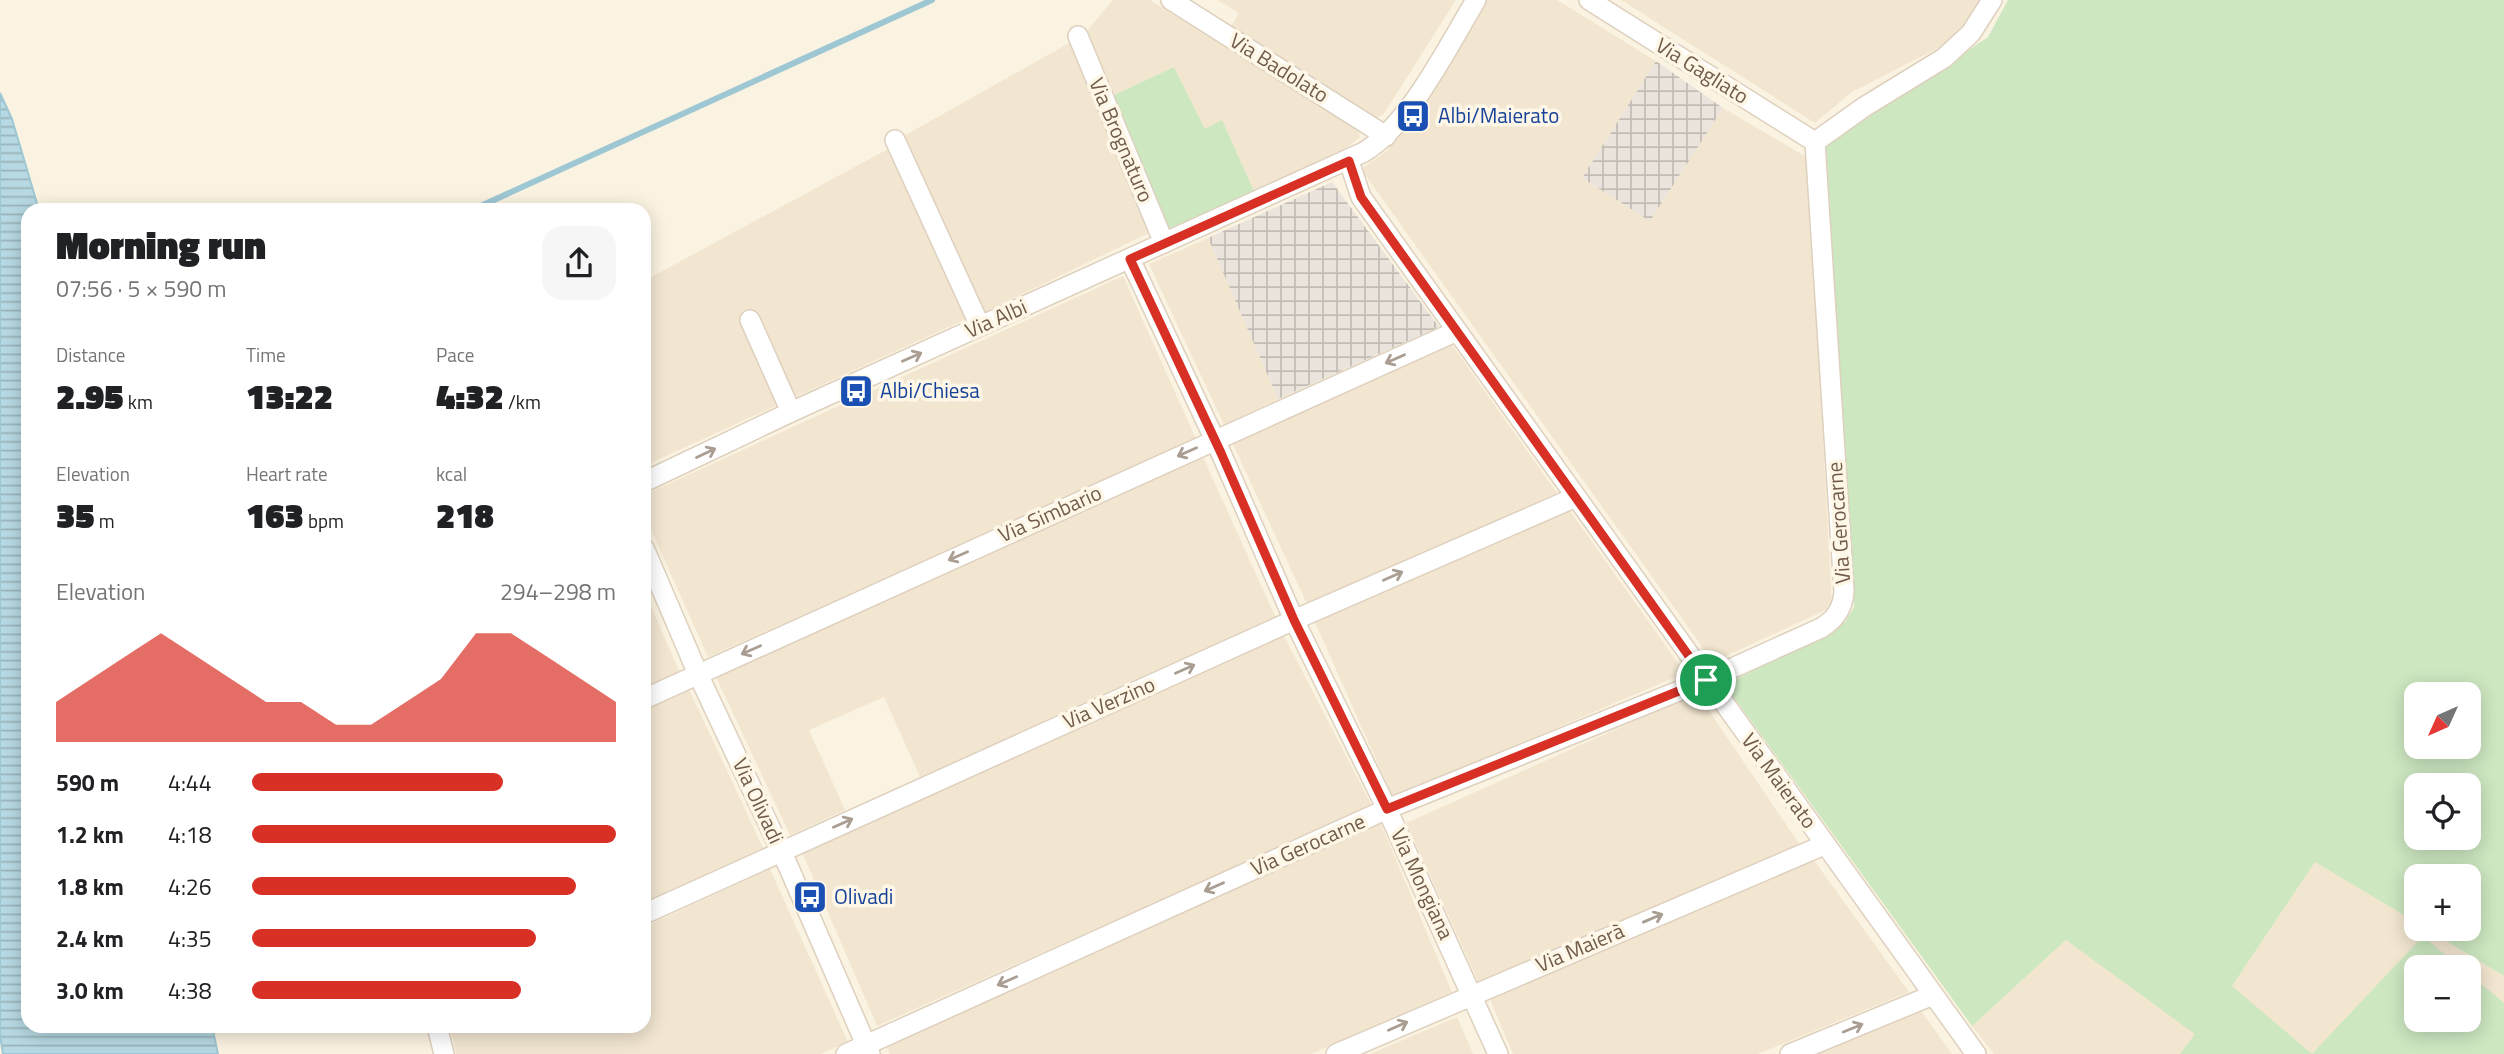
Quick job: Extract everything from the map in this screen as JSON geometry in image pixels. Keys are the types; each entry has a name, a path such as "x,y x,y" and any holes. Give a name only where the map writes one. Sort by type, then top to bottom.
{"street":[{"name":"Via Badolato","path":"1171,0 1386,136"},
{"name":"Via Albi","path":"651,479 791,412 1349,161 1386,136 1419,92 1476,0"},
{"name":"Via Gagliato","path":"1589,0 1815,142"},
{"path":"1815,142 1864,107 1944,58 1971,33 1992,0"},
{"name":"Via Brognaturo","path":"1078,36 1164,243"},
{"path":"895,140 980,326"},
{"name":"Via Gerocarne","path":"846,1054 868,1049 1387,809 1706,680 1828,623 1839,612 1844,597 1815,142"},
{"name":"Via Maierato","path":"1349,161 1361,197 1976,1054"},
{"name":"Via Mongiana","path":"1130,259 1294,620 1387,809 1498,1054"},
{"path":"750,320 791,412"},
{"name":"Via Simbario","path":"651,696 1457,331"},
{"name":"Via Verzino","path":"651,911 1294,620 1576,497"},
{"name":"Via Olivadi","path":"651,564 868,1049"},
{"name":"Via Maierà","path":"1336,1054 1825,845"},
{"path":"1790,1054 1933,995"},
{"path":"439,1033 444,1054"}],"shaded area":[{"path":"1113,0 1150,0 1359,130 1360,137 1348,147 1254,191 1222,120 1205,129 1174,67 1112,96 1086,32"},
{"path":"1217,0 1456,0 1383,115 1375,118 1230,28 1239,13"},
{"path":"1487,0 1557,0 1656,61 1582,178 1650,221 1723,108 1808,158 1832,607 1713,662 1361,169 1387,151"},
{"path":"1621,0 1982,0 1968,25 1946,44 1852,92 1815,123"},
{"path":"1071,42 1149,233 985,312 980,310 902,137"},
{"path":"1656,61 1723,108 1650,221 1582,178"},
{"path":"888,149 966,319 651,463 651,277"},
{"path":"1332,182 1439,327 1278,399 1208,238"},
{"path":"1208,238 1278,399 1224,425 1149,264"},
{"path":"1123,276 1196,439 708,657 651,530 651,492"},
{"path":"1450,342 1557,493 1307,604 1231,440"},
{"path":"1202,455 1276,618 920,777 884,697 809,730 845,810 790,835 716,677"},
{"path":"1568,508 1685,673 1393,798 1314,620"},
{"path":"651,606 680,673 651,686"},
{"path":"1283,634 1372,806 877,1026 802,852"},
{"path":"688,687 764,850 651,901 651,705"},
{"path":"1697,693 1800,845 1479,983 1406,823"},
{"path":"1380,822 1452,992 1311,1054 890,1054 885,1043"},
{"path":"1813,859 1909,992 1758,1054 1513,1054 1489,997"},
{"path":"2315,862 2404,915 2404,941 2446,941 2469,955 2404,955 2404,1032 2481,1032 2481,962 2504,976 2504,1054 1994,1054 1972,1026 2066,940 2232,986"},
{"path":"770,869 848,1042 820,1054 456,1054 452,1033 651,1033 651,924"},
{"path":"1921,1011 1952,1054 1818,1054"},
{"path":"1457,1017 1473,1054 1370,1054"}],"green space":[{"path":"2008,0 2504,0 2504,976 2481,962 2481,955 2469,955 2446,941 2481,941 2481,864 2404,864 2404,915 2315,862 2232,986 2312,1054 2180,1054 2195,1034 2066,940 1972,1026 1725,685 1845,622 1854,607 1826,146 1988,37"},
{"path":"1174,67 1205,129 1222,120 1254,191 1169,232 1112,96"},
{"path":"2418,941 2429,941 2446,955 2405,955"},
{"path":"2404,956 2404,1032 2481,1032 2481,984 2504,1003 2504,1054 2312,1054"}],"water":[{"path":"0,93 12,119 37,203 21,203 21,1033 214,1033 218,1054 3,1054 0,1036"}],"waterway":[{"path":"487,203 932,0"}],"place":[{"name":"Albi/Maierato","path":"1413,116"},
{"name":"Albi/Chiesa","path":"856,391"},
{"name":"Olivadi","path":"810,897"}],"route":[{"path":"1349,161 1361,197 1706,680 1387,809 1294,620 1221,453 1130,259 1349,161"}]}
